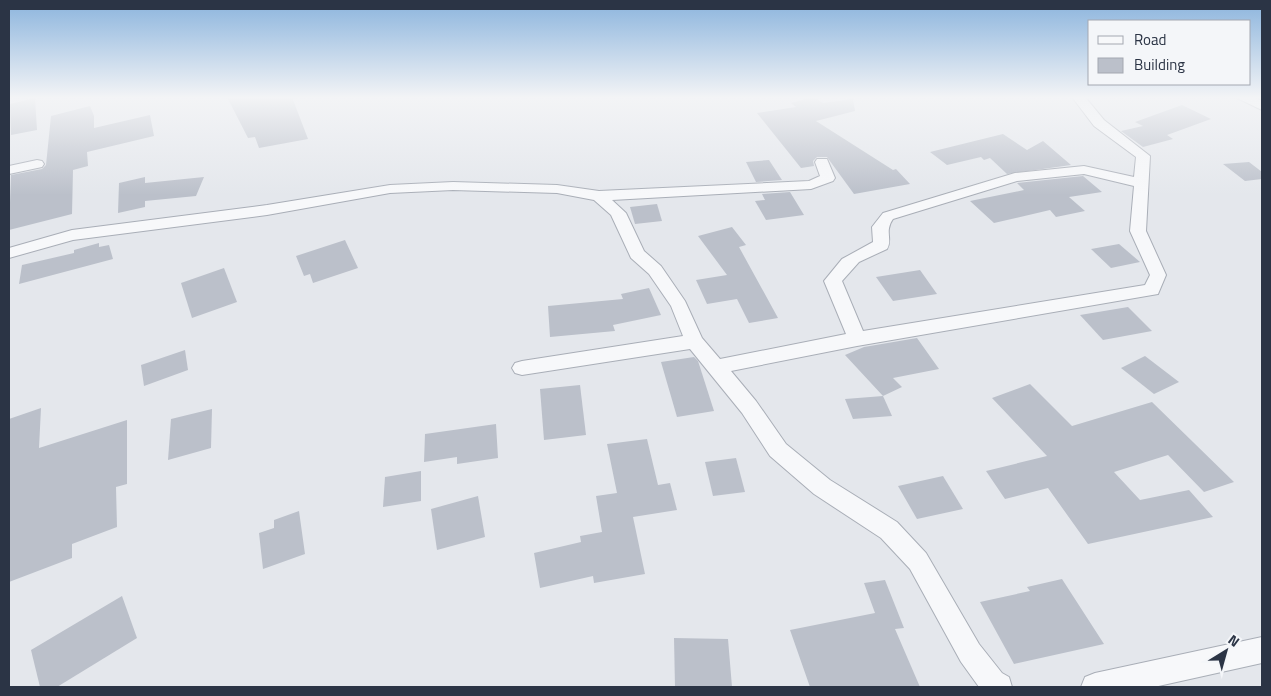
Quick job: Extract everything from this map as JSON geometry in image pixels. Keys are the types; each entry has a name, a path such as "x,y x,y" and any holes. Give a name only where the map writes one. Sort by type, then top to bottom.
{"street":[{"path":"716,367 857,339 1152,290 1158,275 1138,231 1143,156 1108,129"},
{"path":"9,253 72,235 267,210 390,189 452,186 557,189 599,196 811,185 828,178 822,162"},
{"path":"9,170 37,164"},
{"path":"857,339 833,281 842,265 865,251 880,245 880,227 888,216 1015,177 1084,170 1141,183"},
{"path":"599,196 618,213 637,254 655,270 679,305 694,341 749,406 778,450 822,487 889,530 918,561 970,652 992,683 999,687"},
{"path":"522,368 694,341"},
{"path":"1095,687 1262,650"}],"building":[{"path":"11,129 37,129 37,130 11,135"},
{"path":"50,129 153,129 154,136 87,152 88,166 73,170 72,214 9,230 11,175 42,169 46,165"},
{"path":"244,129 304,129 308,139 259,148 255,137 248,138"},
{"path":"770,129 829,129 893,170 896,169 910,184 854,194 827,157 817,157 813,161 814,166 801,168"},
{"path":"1182,129 1167,135 1173,139 1143,147 1121,131"},
{"path":"1003,134 1027,150 1043,141 1071,165 1007,174 990,158 984,160 981,157 947,165 930,152"},
{"path":"769,160 782,180 756,182 746,162"},
{"path":"1249,162 1262,172 1262,179 1245,181 1223,164"},
{"path":"1083,176 1102,192 1069,197 1085,211 1056,217 1050,210 994,223 970,201 1024,190 1017,183"},
{"path":"145,177 145,183 204,177 196,196 145,201 145,207 118,213 119,183"},
{"path":"790,192 804,215 766,220 755,201 765,200 762,194"},
{"path":"657,204 662,221 635,224 630,207"},
{"path":"732,227 746,245 739,247 778,318 749,323 737,299 707,304 696,280 727,275 698,236"},
{"path":"345,240 358,268 313,283 310,274 304,276 296,256"},
{"path":"99,243 99,247 109,245 113,259 19,284 22,265 74,253 74,250"},
{"path":"1119,244 1140,262 1111,268 1091,249"},
{"path":"224,268 237,302 192,318 181,283"},
{"path":"920,270 937,294 893,301 876,277"},
{"path":"649,288 661,315 613,325 615,331 550,337 548,306 623,299 621,294"},
{"path":"1128,307 1152,331 1103,340 1080,315"},
{"path":"917,338 939,369 893,378 902,387 883,396 845,355 864,347"},
{"path":"185,350 188,370 144,386 141,365"},
{"path":"1145,356 1179,382 1154,394 1121,368"},
{"path":"694,357 698,361 714,411 677,417 661,362"},
{"path":"1030,384 1072,426 1152,402 1234,482 1204,492 1168,455 1114,472 1140,500 1189,490 1213,517 1088,544 1048,488 1005,499 986,471 1047,456 992,398"},
{"path":"580,385 586,435 544,440 540,389"},
{"path":"883,396 892,416 853,419 845,399"},
{"path":"41,408 39,448 127,420 127,484 116,487 117,527 72,544 72,558 9,582 9,419"},
{"path":"212,409 211,448 168,460 171,419"},
{"path":"496,424 498,458 457,464 457,457 424,462 425,434"},
{"path":"647,439 658,485 670,483 677,510 633,517 645,574 594,583 593,576 540,588 534,553 581,542 580,536 602,532 596,496 617,493 607,444"},
{"path":"736,458 745,492 713,496 705,462"},
{"path":"421,471 421,501 383,507 385,477"},
{"path":"943,476 963,509 917,519 898,486"},
{"path":"478,496 485,537 437,550 431,509"},
{"path":"299,511 305,554 263,569 259,533 274,528 274,520"},
{"path":"1062,579 1104,644 1014,664 980,602 1030,591 1027,587"},
{"path":"885,580 904,628 895,629 920,687 810,687 790,630 875,613 864,583"},
{"path":"122,596 137,638 57,687 40,687 31,650"},
{"path":"674,638 728,639 732,687 675,687"}]}
